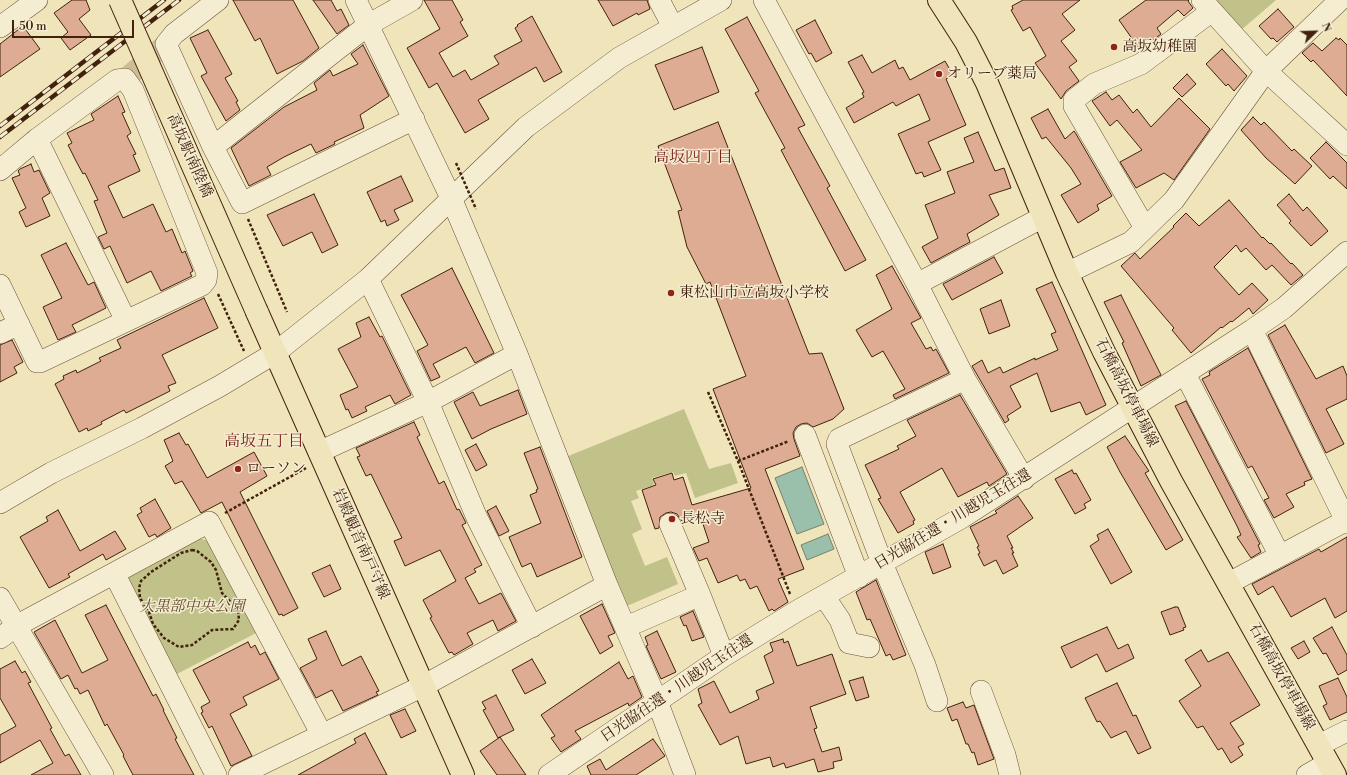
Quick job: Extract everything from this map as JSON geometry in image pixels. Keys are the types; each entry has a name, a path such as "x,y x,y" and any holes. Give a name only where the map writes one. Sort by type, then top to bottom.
{"main road":[{"name":"高坂駅南陸橋","path":"120,0 257,312"},
{"name":"石橋高坂停車場線","path":"939,0 966,42 987,83 1067,273 1104,352 1171,481 1327,761"},
{"name":"岩殿観音南戸守線","path":"257,312 275,353 314,459 423,686 463,775"}],"street":[{"path":"0,28 37,0"},
{"path":"218,0 174,34 166,44 213,147 242,203 414,119"},
{"path":"356,0 451,198 517,354 607,585 657,701 685,775"},
{"path":"213,147 368,25 412,0"},
{"path":"659,0 673,27"},
{"path":"0,503 51,473 142,428 220,386 275,353 368,279 398,252 451,198 526,127 572,91 619,58 720,0"},
{"path":"764,0 917,284 965,379 1024,479"},
{"path":"1067,273 1131,242 1174,200 1266,71 1340,0"},
{"path":"1145,228 1074,106 1074,100 1094,84 1141,64 1207,6 1266,71 1347,145"},
{"path":"0,170 37,139 117,80 125,79 133,90 139,104 207,273 206,280 202,285 40,362 37,362 0,285"},
{"path":"37,139 126,321"},
{"path":"917,284 1043,217"},
{"name":"日光脇往還・川越児玉往還","path":"549,775 724,656 797,611 963,517 1024,479 1132,406 1185,374 1252,330 1302,294 1347,252"},
{"path":"368,279 428,402 477,518 532,627"},
{"path":"0,333 19,324"},
{"path":"1229,583 1346,521 1252,330"},
{"path":"314,459 428,402 517,354"},
{"path":"1185,374 1280,556"},
{"path":"937,701 904,612 882,563 837,444 839,439 965,379"},
{"path":"804,435 859,576"},
{"path":"0,638 16,626 209,522 322,735"},
{"path":"670,524 724,656"},
{"path":"114,573 216,775"},
{"path":"239,775 272,768 322,735 423,686 607,585"},
{"path":"626,627 700,596"},
{"path":"824,596 840,620 849,643 869,647"},
{"path":"0,598 103,775"},
{"path":"981,691 1006,755 1010,775"},
{"path":"1307,775 1327,761 1347,731"}],"path":[{"path":"456,163 476,209"},
{"path":"242,203 287,312"},
{"path":"206,280 216,289 244,351"},
{"path":"708,392 738,461 797,611"},
{"path":"738,461 804,435"},
{"path":"209,522 314,459"},
{"path":"192,550 197,550 206,556 216,570 222,593 238,610 240,620 237,626 228,630 212,630 192,645 186,647 179,647 170,642 153,624 149,612 140,598 139,588 141,581 151,572 181,553 192,550"}],"green space":[{"path":"1212,0 1276,0 1240,31"},
{"path":"684,409 709,469 731,463 738,483 695,498 686,473 675,476 673,472 652,478 654,485 636,491 639,498 631,501 642,529 632,534 645,566 667,557 678,584 627,606 566,457"},
{"name":"大黒部中央公園","path":"199,538 211,542 258,632 175,675 127,583 129,575"}],"shaded area":[{"path":"802,467 824,524 797,534 775,478"},
{"path":"828,534 834,549 807,560 801,545"}],"building":[{"path":"72,0 86,0 90,10 79,19 91,35 70,50 61,38 68,32 54,13"},
{"path":"233,0 293,0 319,48 303,61 277,74 260,38 255,41"},
{"path":"313,0 331,0 337,11 341,9 349,25 337,34"},
{"path":"424,0 452,0 463,20 460,22 468,36 439,53 453,77 465,70 471,80 499,64 494,56 522,41 515,28 518,26 517,25 532,16 562,72 544,82 536,67 478,100 489,119 465,133 437,83 429,88 407,48 440,29"},
{"path":"598,0 647,0 650,9 638,15 637,13 613,26"},
{"path":"1023,0 1080,0 1062,14 1075,30 1061,41 1077,61 1069,67 1079,81 1066,91 1061,99 1035,63 1046,56 1030,27 1023,31 1011,10 1013,9 1012,6"},
{"path":"1146,0 1189,0 1188,1 1193,8 1184,16 1178,10 1157,28 1161,34 1140,50 1119,20"},
{"path":"1278,9 1294,27 1277,42 1273,38 1271,39 1259,26"},
{"path":"747,17 805,125 798,128 830,186 827,188 866,260 845,271 781,150 785,148 755,93 759,91 725,29"},
{"path":"815,20 832,53 816,62 811,53 809,54 796,30"},
{"path":"23,26 40,49 0,77 0,44"},
{"path":"208,30 232,74 225,78 238,101 236,102 240,110 226,121 201,76 207,73 190,38"},
{"path":"1336,38 1339,40 1340,38 1347,45 1347,96 1313,60 1311,62 1302,53 1313,43 1322,51"},
{"path":"363,45 389,96 360,115 364,128 334,142 335,144 316,153 311,144 284,157 267,167 271,175 249,186 231,148 284,107 317,90 314,83 330,70 333,76 358,64 351,54"},
{"path":"702,47 719,92 674,110 655,65"},
{"path":"1222,49 1247,76 1234,91 1228,84 1226,86 1206,64"},
{"path":"862,55 872,73 895,60 899,69 903,67 910,80 945,61 953,75 946,79 966,125 928,142 941,170 924,177 922,172 916,174 898,134 930,120 919,94 896,106 893,102 854,123 846,108 864,97 862,93 864,92 848,62"},
{"path":"1187,74 1196,84 1182,97 1173,88"},
{"path":"1106,92 1112,100 1119,95 1133,113 1137,109 1151,127 1179,98 1210,129 1174,180 1164,173 1136,188 1120,162 1142,150 1117,120 1110,126 1092,101"},
{"path":"118,96 125,112 122,113 131,133 127,136 136,154 133,155 140,171 108,186 123,218 153,204 166,232 172,229 182,253 185,251 193,271 190,273 192,276 161,291 151,271 127,283 110,246 104,249 98,237 107,233 94,201 98,200 85,173 83,174 68,145 72,143 67,133 94,120 91,114"},
{"path":"1048,109 1065,139 1074,131 1112,196 1097,205 1099,210 1078,223 1061,195 1081,184 1071,168 1046,137 1042,139 1031,118"},
{"path":"1253,117 1261,125 1264,122 1292,151 1294,149 1312,166 1295,184 1266,158 1241,130"},
{"path":"718,122 809,354 822,353 844,409 833,419 813,427 807,423 796,427 793,433 800,456 765,469 804,569 778,579 788,602 774,611 772,609 769,611 757,586 750,589 745,579 740,581 737,575 718,583 707,558 699,561 693,548 709,542 700,515 682,521 677,514 671,512 666,513 660,517 659,528 655,529 642,490 656,485 653,479 672,473 674,480 683,477 692,505 751,488 713,389 746,376 710,282 706,284 687,247 678,211 682,210 658,146"},
{"path":"978,132 995,171 1004,168 1011,188 989,195 999,215 967,234 970,242 931,263 922,247 938,238 925,205 955,193 947,172 974,162 964,138"},
{"path":"1326,142 1347,163 1347,189 1333,176 1330,179 1310,158"},
{"path":"31,164 34,172 39,170 50,193 42,198 50,216 26,227 19,212 26,208 12,178 20,175 18,171 20,169"},
{"path":"401,176 413,201 394,210 399,220 387,226 385,220 381,222 367,192"},
{"path":"314,194 338,245 322,253 312,232 283,246 267,215"},
{"path":"1289,194 1303,211 1307,207 1328,231 1311,246 1289,223 1291,221 1277,205"},
{"path":"1229,200 1262,238 1263,237 1270,244 1271,243 1303,275 1291,285 1272,265 1266,270 1246,248 1241,252 1236,245 1214,267 1239,295 1252,283 1268,300 1253,314 1249,308 1232,322 1231,321 1222,328 1221,327 1191,353 1172,330 1174,328 1121,266 1135,253 1140,259 1174,227 1173,226 1186,213 1199,226"},
{"path":"66,243 88,285 94,282 106,308 72,325 76,332 58,340 43,307 62,298 41,255"},
{"path":"994,257 1003,273 952,300 943,284"},
{"path":"892,266 921,318 911,323 926,349 931,347 933,351 936,349 949,373 895,399 893,395 905,389 883,351 872,357 856,330 892,309 876,275"},
{"path":"452,268 494,353 475,363 466,347 433,364 440,377 431,381 417,351 428,345 401,295"},
{"path":"1052,282 1106,405 1086,415 1080,402 1051,412 1037,373 1010,386 1021,407 1007,416 1009,420 1005,423 972,366 982,360 988,373 1000,367 1003,373 1035,358 1035,360 1058,350 1051,334 1056,332 1036,289"},
{"path":"1121,295 1161,375 1141,386 1122,343 1124,342 1104,302"},
{"path":"204,298 218,328 162,355 176,383 168,386 170,391 126,413 124,410 101,422 102,424 88,431 87,428 79,432 55,384 64,379 63,376 76,370 77,373 101,361 99,358 121,348 117,340"},
{"path":"1001,300 1010,326 989,334 980,309"},
{"path":"369,317 380,337 382,336 411,395 395,404 390,395 365,407 367,411 352,418 348,409 346,410 340,395 358,387 338,349 361,337 356,323"},
{"path":"1285,325 1316,379 1343,366 1347,376 1347,399 1326,409 1344,444 1326,453 1268,335"},
{"path":"12,340 23,362 14,367 17,373 0,382 0,345"},
{"path":"1248,348 1312,479 1304,482 1305,485 1286,494 1294,507 1274,518 1264,500 1269,498 1252,466 1248,468 1202,379 1210,375 1209,372"},
{"path":"518,390 527,414 491,429 472,439 454,402 473,392 480,406"},
{"path":"960,395 1007,474 989,486 987,482 958,497 942,468 900,492 915,520 913,521 914,524 898,533 878,499 881,498 865,465 899,449 897,446 916,436 907,420"},
{"path":"1186,401 1260,544 1258,545 1261,552 1251,558 1237,537 1241,535 1237,526 1175,406"},
{"path":"414,422 420,435 417,437 439,484 444,481 457,510 459,509 466,523 462,525 482,565 474,569 476,572 465,578 479,604 501,593 516,621 498,631 493,620 467,633 473,644 454,655 452,652 449,653 430,618 432,617 423,600 456,581 440,550 405,566 394,541 402,538 371,474 366,476 357,457 360,456 356,448"},
{"path":"179,433 186,445 188,444 207,478 254,452 267,476 240,492 298,608 283,616 282,614 279,615 222,502 201,513 182,481 175,484 165,466 173,461 164,440"},
{"path":"1125,436 1149,471 1145,473 1183,540 1166,550 1107,447"},
{"path":"476,444 487,465 476,471 465,450"},
{"path":"540,447 582,557 537,577 531,563 522,567 509,537 541,523 530,495 537,492 536,490 538,489 524,453"},
{"path":"1072,470 1074,474 1076,473 1091,500 1084,504 1086,508 1075,514 1055,479"},
{"path":"1018,496 1033,518 1007,536 1013,548 1011,548 1014,553 1012,553 1018,566 1003,574 996,560 984,566 978,554 980,553 977,547 979,546 970,527 997,513 995,511"},
{"path":"155,499 171,528 157,537 155,534 149,537 137,515 142,512 140,508"},
{"path":"496,506 509,531 499,536 487,511"},
{"path":"58,510 80,551 115,531 126,549 106,560 103,554 68,574 70,577 49,588 20,537 48,521 46,517"},
{"path":"1108,529 1132,572 1111,584 1090,546 1099,540 1097,535"},
{"path":"1347,537 1347,611 1335,618 1325,598 1291,617 1273,586 1258,595 1252,584 1319,549 1321,552"},
{"path":"943,544 951,567 933,574 925,552"},
{"path":"330,565 341,589 324,597 312,573"},
{"path":"876,580 906,655 893,660 890,654 886,656 870,619 867,620 856,592"},
{"path":"602,604 615,633 608,636 613,646 600,654 580,616"},
{"path":"106,605 153,696 156,694 177,738 175,739 194,775 133,775 107,724 105,726 88,690 80,694 77,688 75,689 68,675 61,679 34,632 55,620 82,673 108,660 85,615"},
{"path":"1178,607 1186,627 1183,628 1184,630 1170,635 1161,612"},
{"path":"693,611 704,637 692,641 686,625 684,626 680,617"},
{"path":"1107,627 1118,649 1128,644 1134,658 1106,672 1097,654 1071,668 1061,647"},
{"path":"1332,627 1347,655 1347,670 1338,675 1326,653 1323,654 1313,638"},
{"path":"326,631 342,666 361,656 379,691 376,692 378,695 343,711 332,690 316,698 300,668 317,659 308,639"},
{"path":"657,631 676,672 661,679 646,646 648,645 645,637"},
{"path":"783,639 784,643 788,641 797,666 832,654 846,694 810,707 817,728 814,729 822,752 839,747 842,760 833,762 834,768 818,772 814,759 786,768 784,763 773,767 770,757 746,764 738,736 720,745 698,705 702,703 698,689 714,681 730,713 759,699 756,691 774,683 764,656 773,651 770,643"},
{"path":"1304,641 1310,652 1298,659 1291,648"},
{"path":"248,642 251,648 255,645 260,655 265,652 279,679 243,697 247,705 230,714 252,756 231,766 212,726 209,728 201,713 203,712 201,707 210,702 193,670"},
{"path":"1201,650 1208,662 1228,652 1260,705 1230,723 1244,744 1238,747 1243,755 1231,763 1222,748 1218,750 1203,726 1197,728 1179,701 1201,686 1185,660"},
{"path":"532,659 546,683 525,694 512,670"},
{"path":"15,661 22,673 25,671 31,682 28,683 65,756 69,754 81,775 31,775 53,763 40,740 0,763 0,735 16,726 0,698 0,669"},
{"path":"619,662 628,679 633,676 642,697 629,706 628,703 575,731 581,739 561,752 551,738 555,736 541,715"},
{"path":"863,677 869,697 856,701 849,681"},
{"path":"1338,678 1347,697 1347,712 1330,720 1323,706 1327,704 1319,686"},
{"path":"1117,683 1133,716 1136,715 1151,748 1138,754 1126,731 1111,738 1100,721 1097,722 1085,698"},
{"path":"496,695 514,730 498,738 483,710 486,709 482,702"},
{"path":"963,702 966,708 974,705 994,759 978,765 974,752 972,753 968,744 966,744 957,719 952,721 947,708"},
{"path":"405,709 416,731 401,738 390,715"},
{"path":"365,733 387,775 298,775 356,743 354,739"},
{"path":"500,737 526,775 497,775 480,751"},
{"path":"653,739 665,756 636,775 591,775 587,766 600,759 606,770"}],"tunnel":[{"path":"125,79 166,44"}],"railway":[{"path":"0,126 164,0"},
{"path":"0,137 179,0"}],"place":[{"name":"高坂幼稚園","path":"1114,47"},
{"name":"オリーブ薬局","path":"939,74"},
{"name":"東松山市立高坂小学校","path":"671,293"},
{"name":"ローソン","path":"238,469"},
{"name":"長松寺","path":"672,519"}],"district":[{"name":"高坂四丁目","path":"693,158"},
{"name":"高坂五丁目","path":"264,442"}]}
